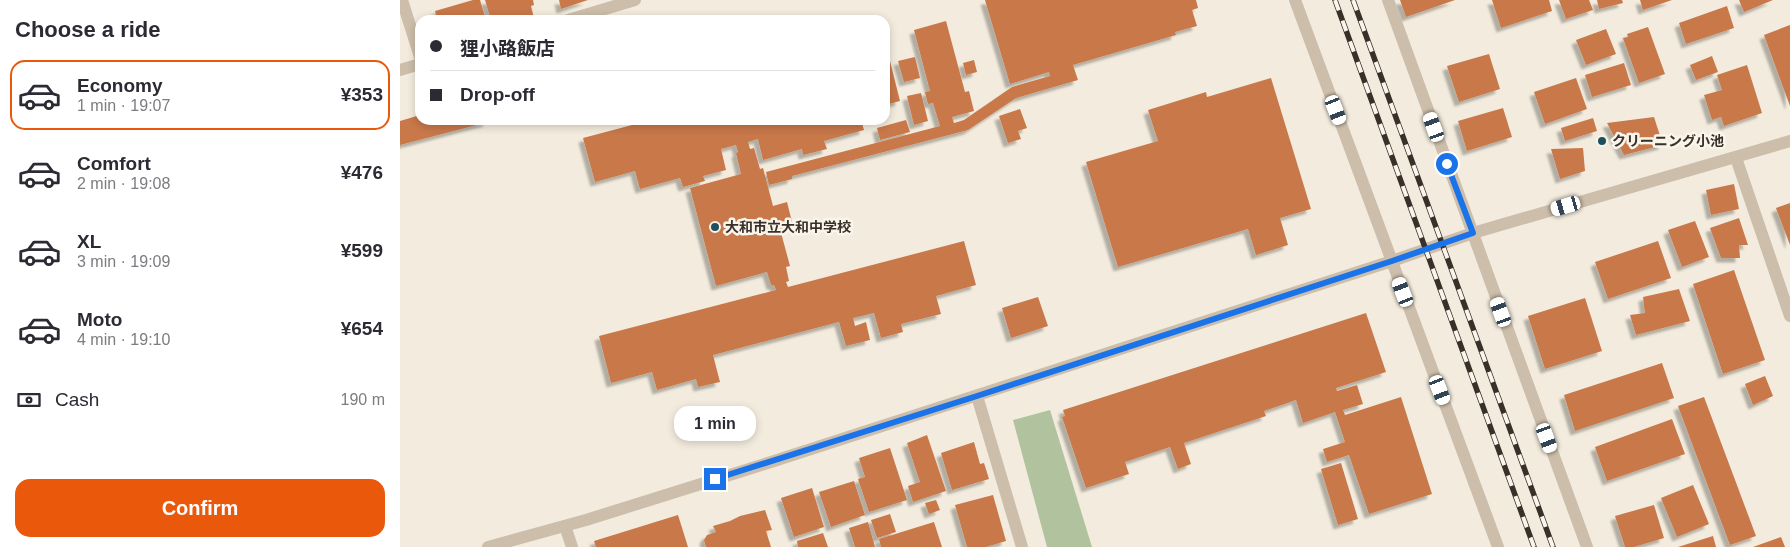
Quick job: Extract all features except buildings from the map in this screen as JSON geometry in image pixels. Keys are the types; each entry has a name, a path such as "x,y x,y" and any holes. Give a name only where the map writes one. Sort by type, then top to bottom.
{"street":[{"path":"402,0 415,41"},
{"path":"585,15 635,0"},
{"path":"1295,0 1498,547"},
{"path":"1388,0 1587,547"},
{"path":"400,70 415,66"},
{"path":"488,547 565,526 977,396 1473,233 1790,141"},
{"path":"1736,158 1790,316"},
{"path":"977,396 1022,547"},
{"path":"565,526 572,547"}],"green space":[{"path":"1050,410 1092,547 1047,547 1013,420"}],"railway":[{"path":"1335,0 1534,547"},
{"path":"1353,0 1553,547"}],"place":[{"name":"クリーニング小池","path":"1602,141"},
{"name":"大和市立大和中学校","path":"715,227"}],"route":[{"path":"715,479 977,396 1473,233 1447,164"}]}
